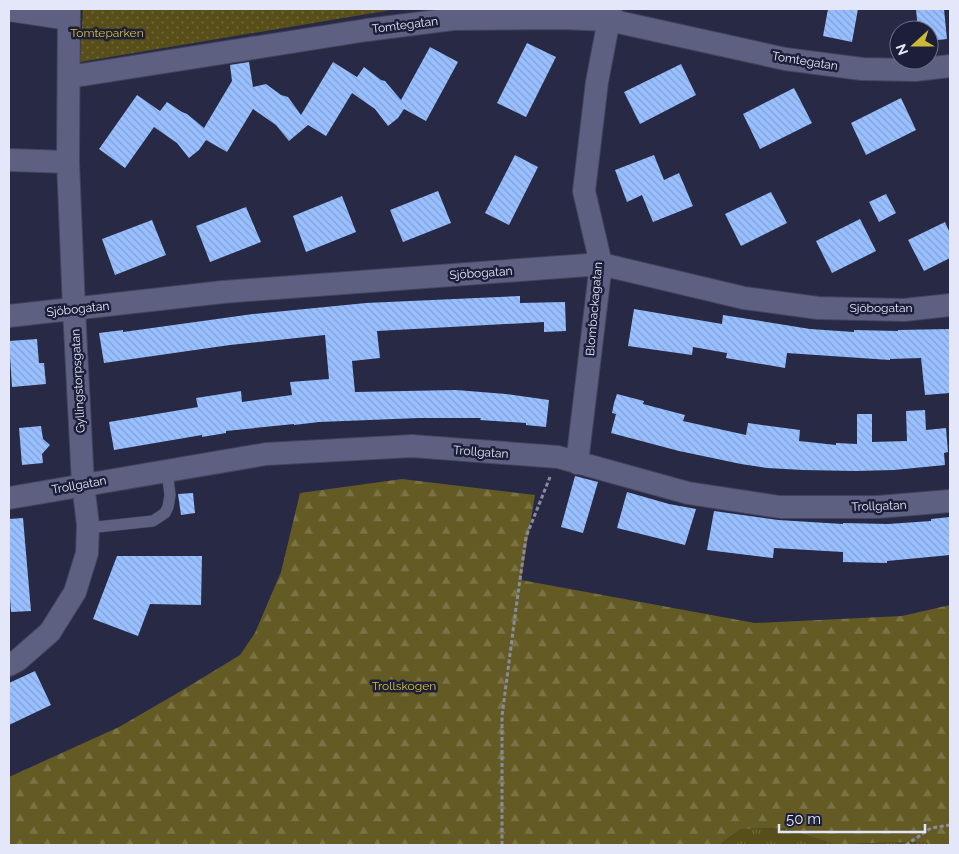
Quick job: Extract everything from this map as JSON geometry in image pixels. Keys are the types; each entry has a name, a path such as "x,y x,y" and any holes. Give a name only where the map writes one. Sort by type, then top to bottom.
{"street":[{"path":"9,10 69,14"},
{"name":"Gyllingstorpsgatan","path":"9,665 18,660 50,632 75,592 87,553 88,528 83,484 68,162 69,14"},
{"name":"Tomtegatan","path":"69,77 367,30 452,19 561,18 610,14 794,61 862,70 915,70 950,66"},
{"name":"Blombackagatan","path":"568,460 600,264 584,192 597,82 610,14"},
{"path":"9,160 68,162"},
{"name":"Sjöbogatan","path":"9,316 223,292 600,264 744,298 818,308 904,310 950,305"},
{"name":"Trollgatan","path":"9,498 266,454 412,446 568,460 688,494 780,508 878,507 950,501"}],"lane":[{"path":"88,528 153,522 165,513 168,507 170,495 167,471"}],"path":[{"path":"502,845 502,716 526,537 568,460"},
{"path":"906,845 931,828 950,825"}],"green space":[{"name":"Tomteparken","path":"83,9 397,9 80,62"},
{"name":"Trollskogen","path":"402,479 535,495 521,580 755,623 902,616 950,605 950,845 929,845 926,842 836,845 785,828 741,829 719,845 9,845 9,777 119,727 240,655 255,633 281,572 300,493"},
{"path":"785,828 836,845 719,845 741,829"},
{"path":"926,842 929,845 845,845 872,843"}],"building":[{"path":"828,9 858,9 852,42 823,36"},
{"path":"916,9 944,9 947,39 939,40 939,20 917,20"},
{"path":"527,43 556,57 526,117 497,103"},
{"path":"430,47 458,62 426,121 404,109 398,118 388,126 375,109 352,93 326,136 308,125 289,141 276,125 253,109 227,152 206,140 199,150 189,158 177,143 154,127 125,168 99,149 137,95 160,111 167,102 187,114 204,128 232,81 230,65 249,62 253,87 266,84 281,95 288,97 301,115 333,62 357,77 364,67 385,81 401,100"},
{"path":"681,64 696,95 640,124 624,92"},
{"path":"794,88 812,123 760,149 743,114"},
{"path":"901,98 916,130 866,155 851,123"},
{"path":"515,155 538,167 509,225 485,213"},
{"path":"654,155 664,180 679,173 693,206 653,222 642,195 627,202 615,170"},
{"path":"438,191 451,223 403,242 390,210"},
{"path":"771,192 787,223 741,246 725,214"},
{"path":"886,194 896,213 879,222 869,202"},
{"path":"342,196 356,232 306,252 293,216"},
{"path":"246,207 261,242 210,262 196,226"},
{"path":"860,219 876,251 832,273 816,241"},
{"path":"152,220 166,255 115,275 102,239"},
{"path":"945,222 950,233 950,258 924,271 908,240"},
{"path":"520,296 520,303 565,302 566,331 544,332 544,322 377,331 380,358 352,361 355,392 456,390 549,400 546,427 526,425 526,423 480,420 481,418 419,418 319,422 226,431 226,433 202,437 202,435 114,450 109,422 198,407 196,398 241,391 242,402 292,395 290,382 329,379 325,335 230,345 104,363 99,333 123,330 123,332 253,314 366,303"},
{"path":"634,309 722,324 723,315 810,329 854,332 854,330 950,329 950,393 925,395 921,358 890,360 787,353 785,368 726,358 727,353 693,347 692,355 628,346"},
{"path":"37,339 39,363 44,363 46,384 12,387 9,341"},
{"path":"617,394 644,401 643,404 685,415 683,421 746,435 748,423 800,430 799,441 836,445 836,443 857,444 857,414 872,414 872,442 907,441 906,411 925,410 926,430 946,428 948,452 944,453 945,465 894,470 803,470 741,464 679,451 611,433 616,414 612,413"},
{"path":"41,426 43,439 50,445 42,454 43,463 22,465 19,428"},
{"path":"575,476 598,482 583,533 561,527"},
{"path":"627,492 669,504 696,509 685,545 617,528"},
{"path":"193,493 195,513 181,515 178,494"},
{"path":"714,511 778,520 843,524 888,524 931,521 931,519 950,517 950,555 887,561 887,563 843,562 843,552 774,548 773,558 707,550"},
{"path":"23,518 31,611 11,612 9,519"},
{"path":"117,556 202,556 201,605 150,604 138,636 93,619"},
{"path":"35,671 51,705 9,725 9,683"}]}
